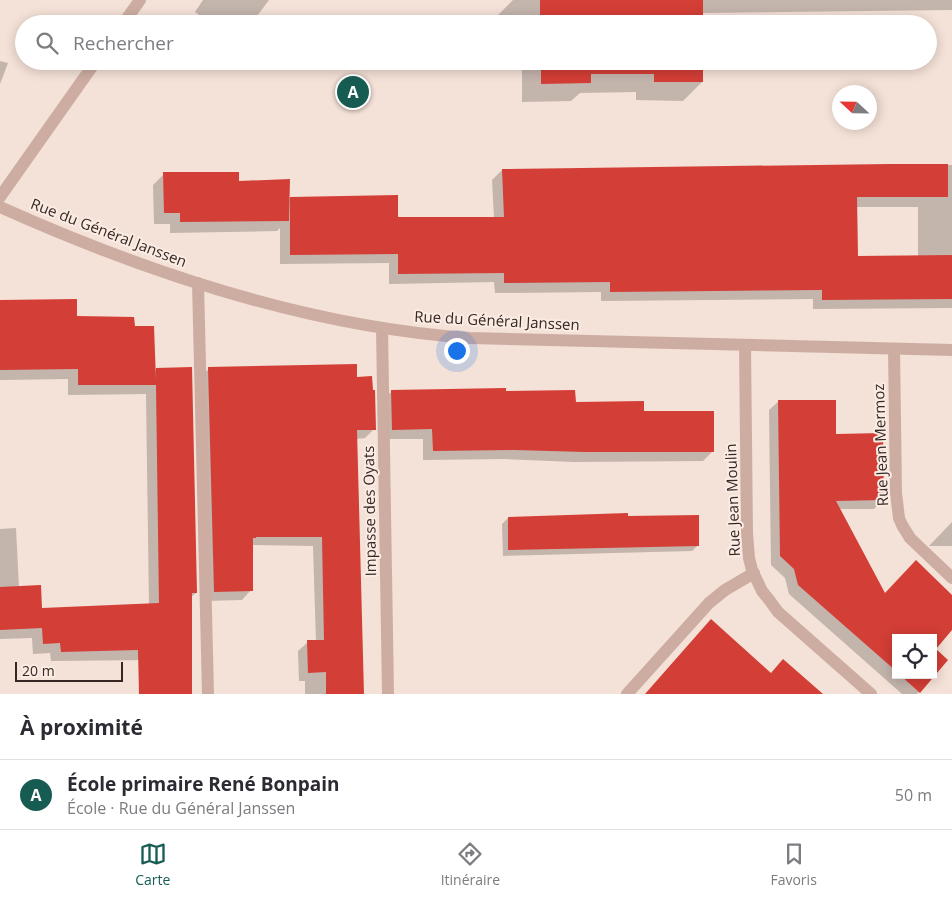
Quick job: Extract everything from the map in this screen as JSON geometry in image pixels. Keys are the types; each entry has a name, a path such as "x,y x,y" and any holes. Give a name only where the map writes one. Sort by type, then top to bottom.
{"street":[{"path":"129,15 140,0"},
{"path":"0,197 90,70"},
{"name":"Rue du Général Janssen","path":"0,207 87,244 198,283 319,316 382,328 470,338 952,350"},
{"path":"198,283 208,694"},
{"name":"Impasse des Oyats","path":"382,328 388,694"},
{"name":"Rue Jean Moulin","path":"745,346 747,533 749,558 754,573 762,591 778,612 871,694"},
{"name":"Rue Jean Mermoz","path":"894,349 896,493 899,518 910,538 952,578"},
{"path":"627,694 709,603 725,590 754,573"}],"building":[{"path":"540,0 703,0 703,15 540,15"},
{"path":"541,70 703,70 703,82 654,82 654,74 591,74 591,83 541,84"},
{"path":"948,164 948,197 857,197 858,256 952,255 952,299 822,300 822,290 610,292 610,282 504,283 504,273 398,274 398,254 290,255 290,197 398,195 398,217 504,217 502,169"},
{"path":"163,172 239,172 239,181 290,179 289,221 180,222 180,213 164,213"},
{"path":"77,299 77,316 134,317 135,326 154,326 156,380 156,368 192,367 197,593 192,593 192,694 139,694 138,650 61,652 60,643 43,644 42,628 0,630 0,587 41,585 42,608 159,603 156,385 78,385 78,369 0,370 0,300"},
{"path":"357,364 357,377 372,376 373,390 375,390 376,430 357,430 364,694 326,694 326,672 308,673 307,640 324,640 322,537 253,538 253,591 214,592 208,367"},
{"path":"506,388 506,391 575,390 576,402 644,401 644,411 714,411 714,452 433,451 432,429 392,430 391,390"},
{"path":"778,400 836,400 836,434 883,433 884,500 836,501 885,593 916,560 952,595 952,630 937,648 937,634 892,634 892,667 798,585 794,569 780,556"},
{"path":"628,513 628,516 699,515 699,546 508,550 508,517"},
{"path":"711,619 771,673 783,659 823,694 645,694"},
{"path":"937,650 948,660 937,673"},
{"path":"904,679 932,679 920,693"}],"place":[{"name":"École primaire René Bonpain","path":"353,92"}]}
